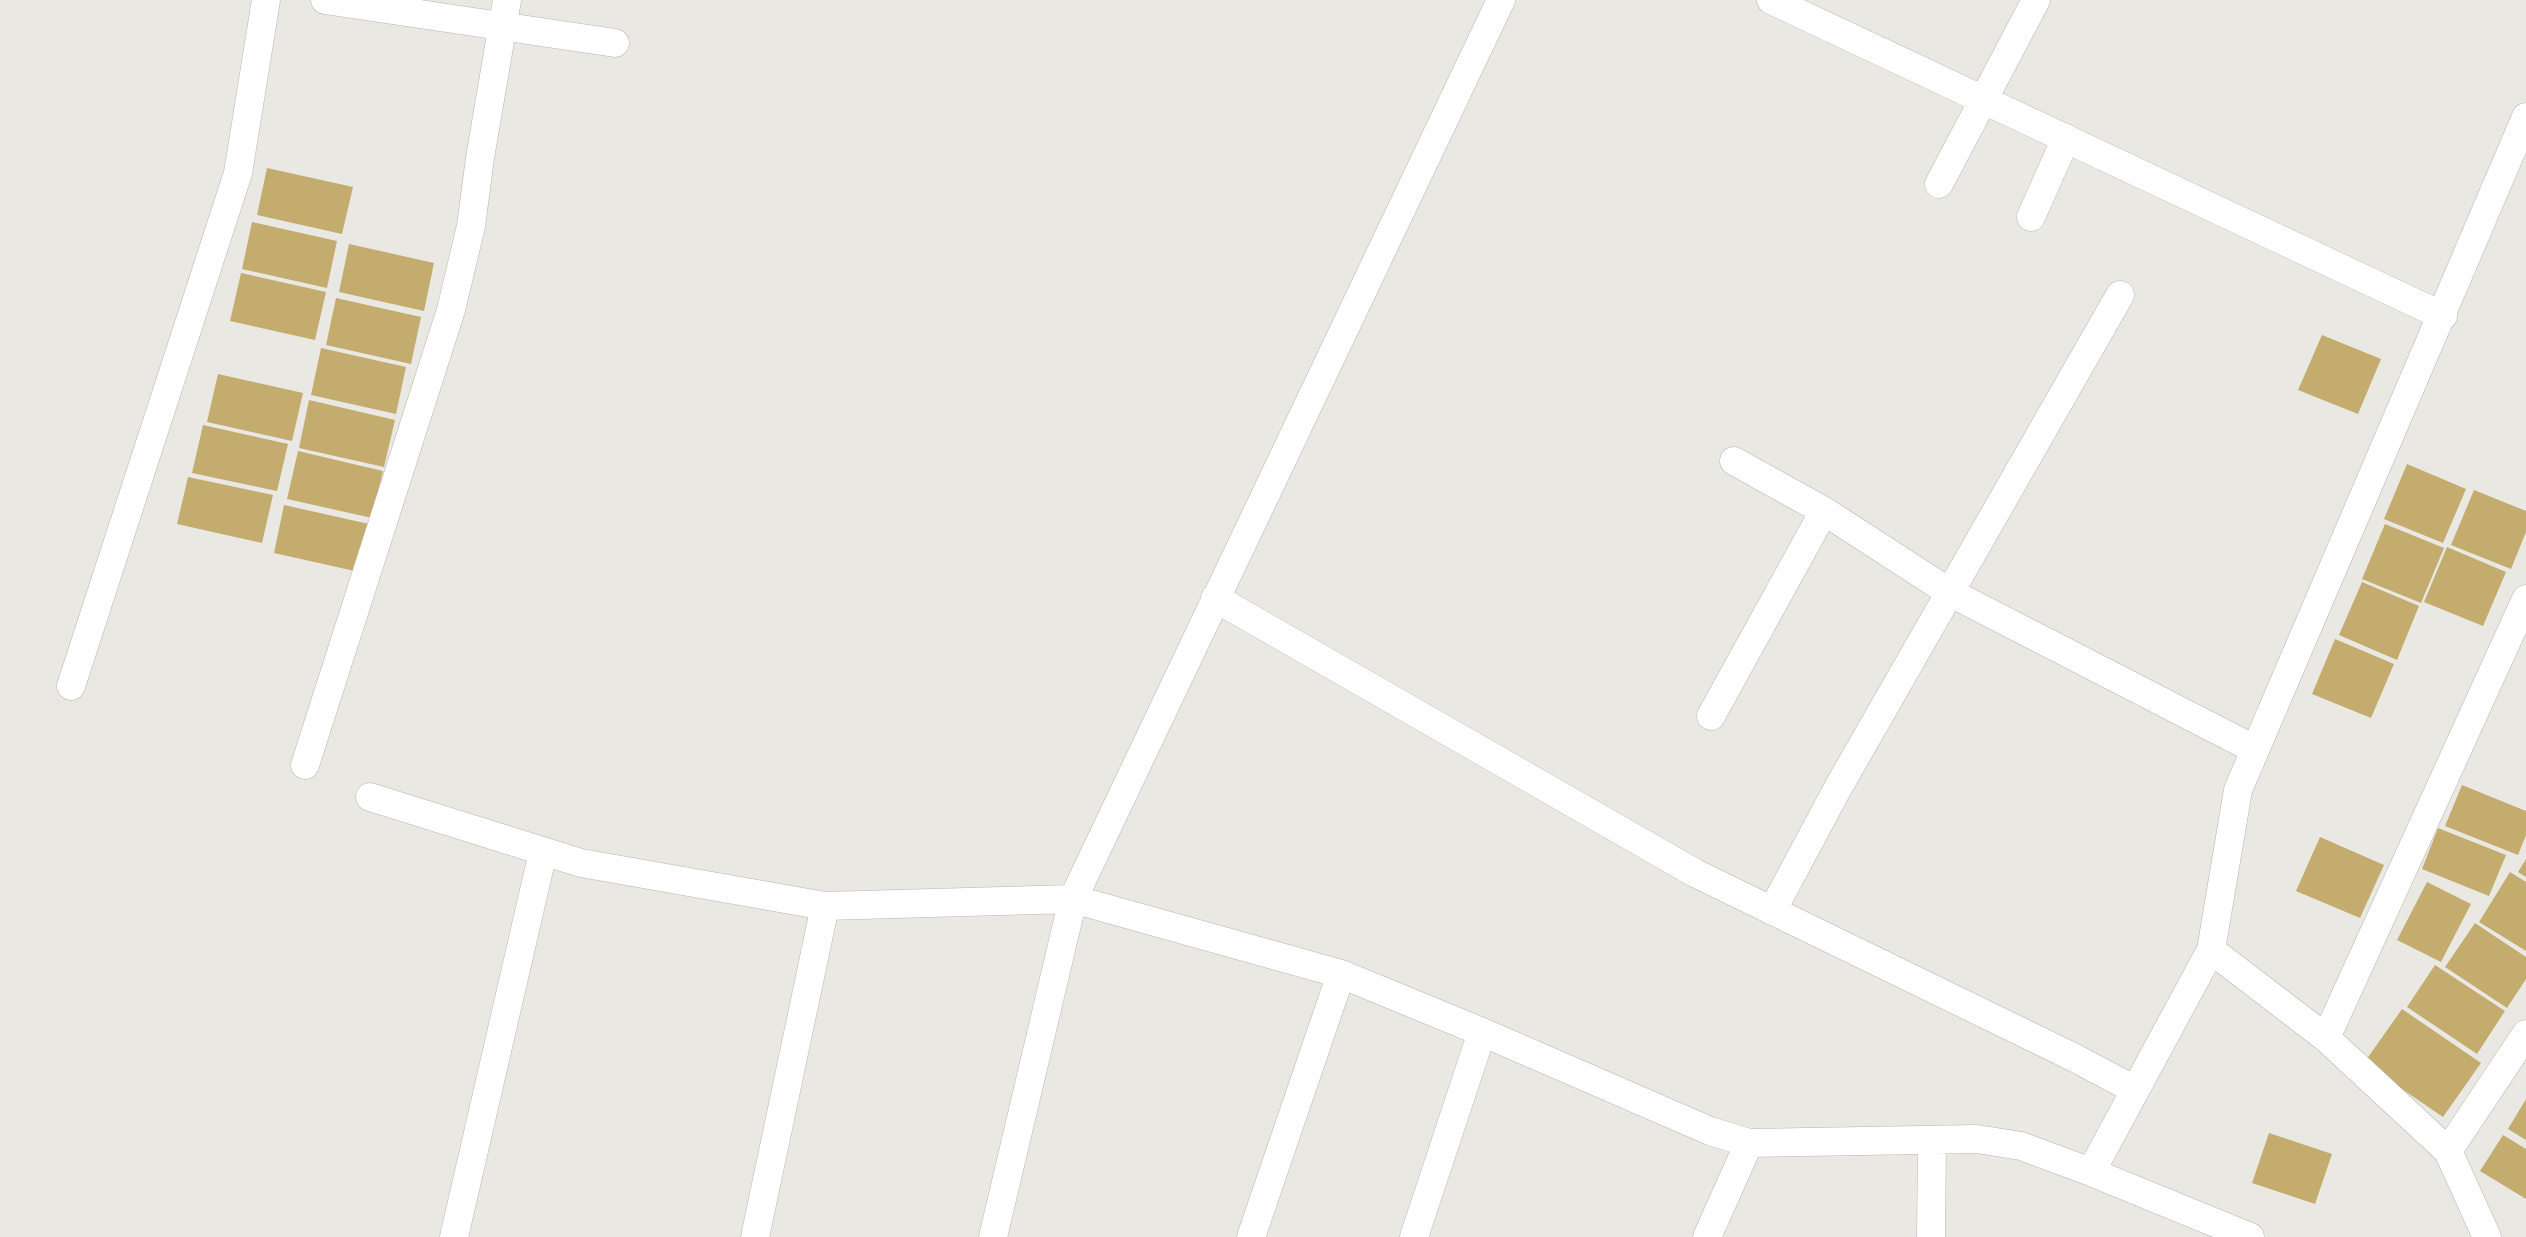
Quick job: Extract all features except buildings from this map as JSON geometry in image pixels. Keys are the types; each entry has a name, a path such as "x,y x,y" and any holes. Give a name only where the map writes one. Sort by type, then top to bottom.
{"street":[{"path":"71,686 238,173 266,0"},
{"path":"325,0 505,13 615,43"},
{"path":"993,1237 1073,899 1501,0"},
{"path":"1771,0 1983,98 2442,316"},
{"path":"1940,184 1983,98 2036,0"},
{"path":"305,765 451,310 471,226 480,158 505,13"},
{"path":"2091,1172 2211,950 2238,790 2526,117"},
{"path":"2031,217 2066,138"},
{"path":"1772,911 1839,786 2120,295"},
{"path":"1734,461 1824,511 1949,592 2254,749"},
{"path":"1711,716 1824,511"},
{"path":"1216,598 1695,873 2075,1058 2135,1090"},
{"path":"2326,1038 2526,599"},
{"path":"370,797 543,852 581,862 825,906 1073,899 1341,974 1482,1032 1710,1131 1749,1143 1977,1139 2021,1146 2091,1172 2250,1237"},
{"path":"454,1237 543,852"},
{"path":"755,1237 825,906"},
{"path":"2211,950 2326,1038 2448,1151 2487,1237"},
{"path":"1251,1237 1341,974"},
{"path":"1414,1237 1482,1032"},
{"path":"2448,1151 2526,1034"},
{"path":"1930,1237 1932,1140"},
{"path":"1707,1237 1749,1143"}]}
